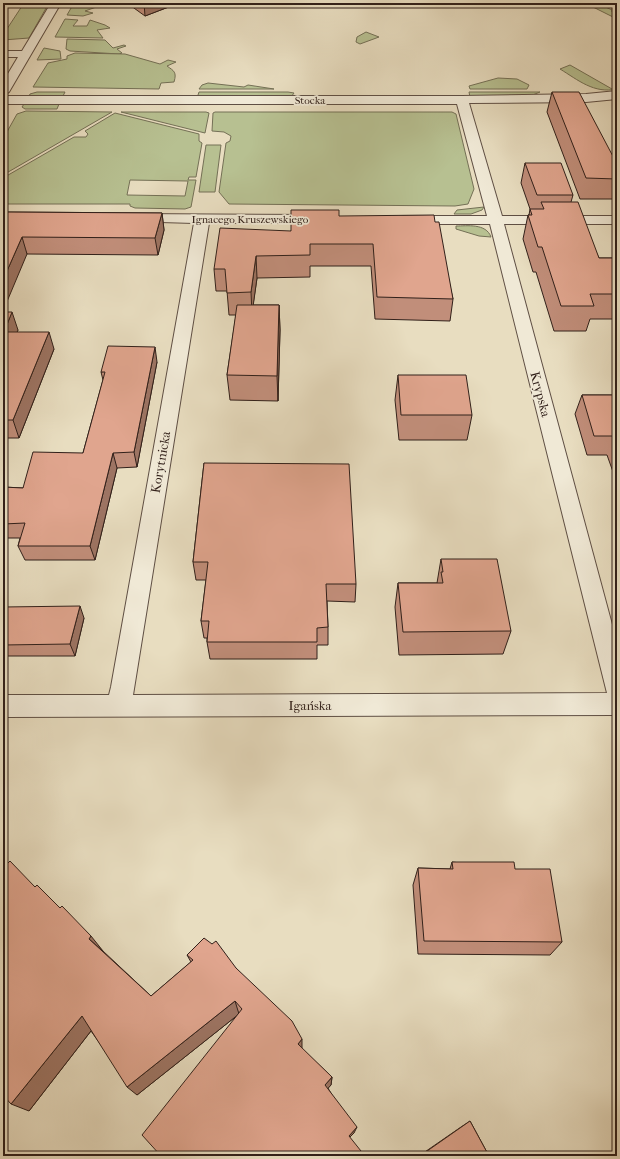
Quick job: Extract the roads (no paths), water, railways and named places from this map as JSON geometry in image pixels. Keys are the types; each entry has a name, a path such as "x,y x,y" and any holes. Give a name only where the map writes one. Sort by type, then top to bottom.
{"street":[{"path":"3,92 56,3"},
{"path":"3,54 26,54"},
{"name":"Stocka","path":"3,100 462,100 586,98 617,94"},
{"name":"Krypska","path":"462,100 496,221 617,688"},
{"name":"Ignacego Kruszewskiego","path":"118,218 334,220"},
{"name":"Korytnicka","path":"118,706 202,219"},
{"path":"387,220 617,220"},
{"name":"Igańska","path":"3,706 617,704"}]}
